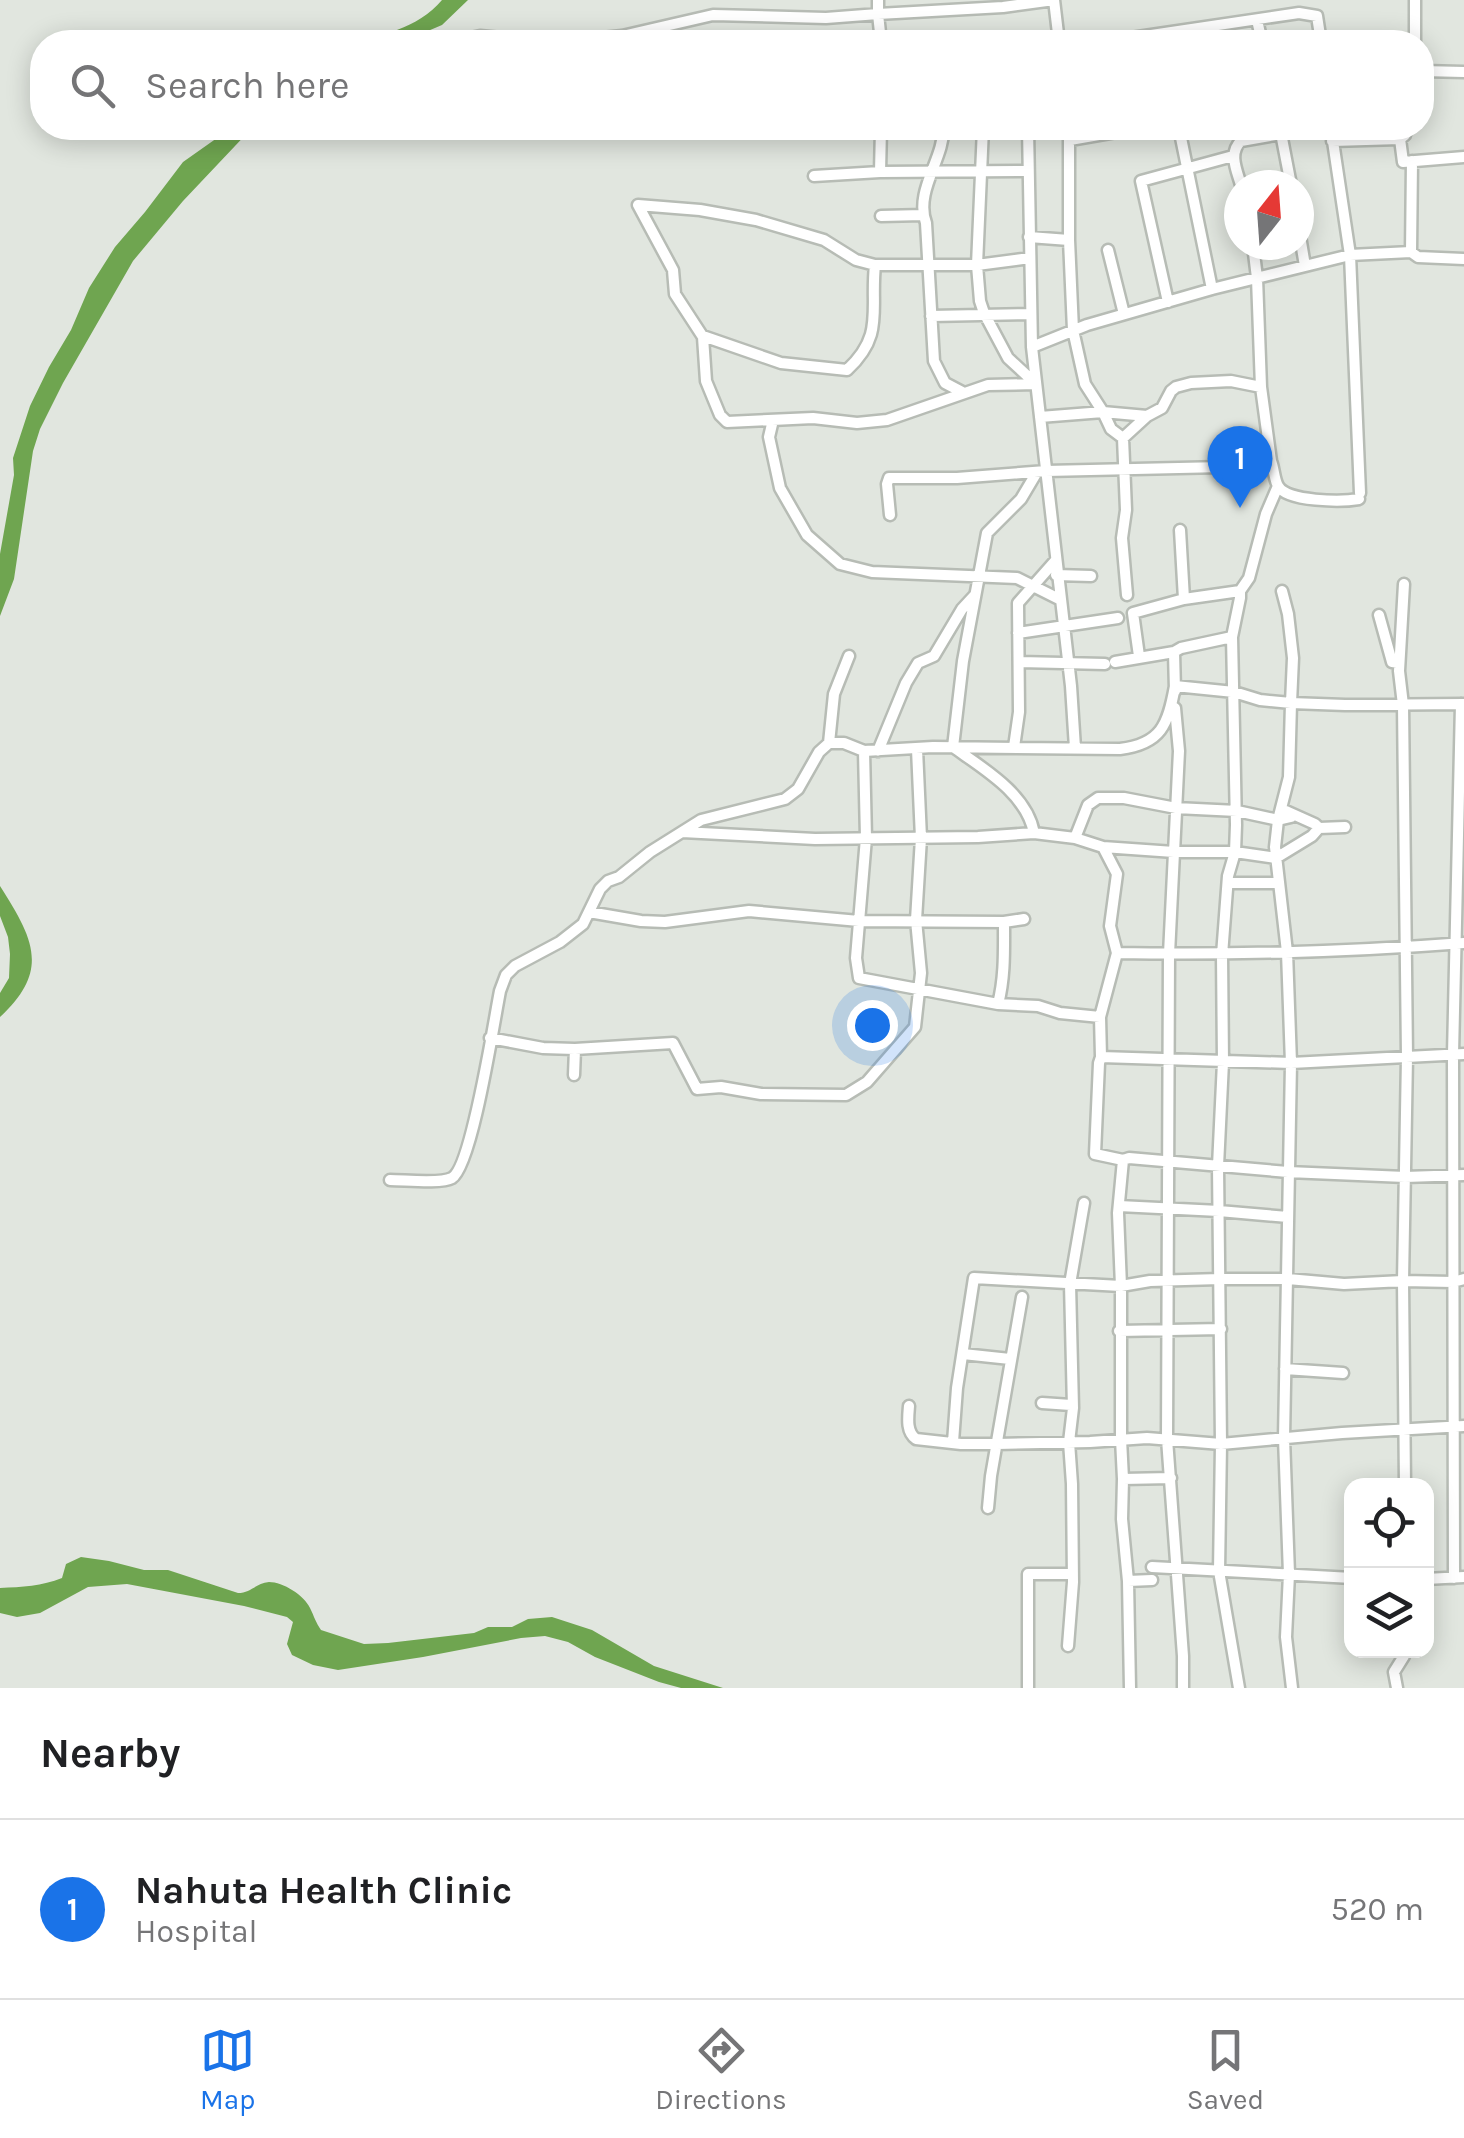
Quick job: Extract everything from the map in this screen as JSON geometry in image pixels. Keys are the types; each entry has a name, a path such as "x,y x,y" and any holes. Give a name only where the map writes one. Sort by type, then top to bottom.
{"street":[{"path":"878,0 880,30"},
{"path":"648,30 713,15 826,18 1054,0 1058,30"},
{"path":"1296,0 1298,13"},
{"path":"1415,30 1416,0"},
{"path":"1213,30 1298,13 1317,16 1320,30"},
{"path":"1257,20 1259,30"},
{"path":"1434,71 1464,72"},
{"path":"880,172 881,140"},
{"path":"944,140 929,173 923,216 934,361 946,382 964,393"},
{"path":"982,140 977,265 980,301 1008,358 1036,384"},
{"path":"1028,140 1032,347 1042,472 1058,575 1076,748"},
{"path":"1070,140 1073,330 1084,384 1112,429 1123,438 1126,510 1122,538 1127,594"},
{"path":"1182,140 1212,290"},
{"path":"1238,170 1236,145 1248,140"},
{"path":"1283,140 1288,170"},
{"path":"1256,260 1261,387 1278,486 1296,496 1339,501 1360,496 1350,255 1332,142 1348,140"},
{"path":"1403,140 1402,162 1464,157"},
{"path":"1168,302 1141,182 1234,156"},
{"path":"1411,252 1412,162"},
{"path":"814,176 1028,171"},
{"path":"1030,258 977,265 874,265 856,260 824,240 756,220 638,205 674,270 675,294 703,336 706,381 720,415 727,422 887,420 988,384 1036,384"},
{"path":"881,216 923,216"},
{"path":"1029,237 1069,240"},
{"path":"1108,250 1124,314"},
{"path":"1032,347 1124,314 1350,255 1411,252 1418,256 1464,259"},
{"path":"1305,260 1306,266"},
{"path":"703,336 781,363 847,370 871,338 874,265"},
{"path":"931,316 1031,314"},
{"path":"1123,438 1162,408 1176,387 1230,381 1261,387"},
{"path":"1040,417 1104,412 1147,416"},
{"path":"773,420 769,436 780,488 807,535 840,564 872,572 1016,578 1037,582 1060,600"},
{"path":"890,515 888,478 1223,467 1259,454 1271,461"},
{"path":"954,748 964,662 987,533 1042,472"},
{"path":"1239,1688 1220,1570 1218,1166 1222,955 1235,852 1232,637 1240,591 1249,578 1266,514 1278,486"},
{"path":"1180,530 1184,599"},
{"path":"1014,748 1019,712 1018,603 1056,560"},
{"path":"1037,582 1058,575 1091,576"},
{"path":"1404,584 1400,663 1406,1057 1406,1478"},
{"path":"1139,656 1133,613 1184,599 1240,591"},
{"path":"1282,591 1292,658 1289,777 1275,847 1287,952 1291,1063 1284,1438 1289,1574 1286,1637 1292,1688"},
{"path":"878,751 906,683 918,664 934,656 975,595"},
{"path":"1379,615 1392,662 1400,663"},
{"path":"1018,632 1118,618"},
{"path":"1020,662 1110,663 1232,637"},
{"path":"1174,652 1179,751 1169,954 1167,1440 1183,1688"},
{"path":"829,743 834,694 849,656"},
{"path":"1175,686 1291,703 1462,704 1459,1577 1434,1579"},
{"path":"390,1180 449,1180 459,1172 473,1130 506,975 514,966 560,942 583,924 600,889 650,852 701,820 785,799 798,789 819,752 829,743 844,743 864,751 1141,746 1157,736 1170,716 1175,686"},
{"path":"490,1038 543,1048 575,1049 672,1043 697,1089 846,1095 867,1082 915,1026 921,973 916,920 922,838 917,748"},
{"path":"954,748 999,780 1032,822 1034,833"},
{"path":"864,751 866,838 856,958 859,978 998,1004 1038,1006 1060,1013 1100,1017"},
{"path":"1074,838 1088,804 1098,798 1291,817"},
{"path":"1280,814 1316,824 1318,828"},
{"path":"682,832 815,839 1034,833 1074,838 1103,847 1235,852 1276,858 1312,836 1318,828 1344,826"},
{"path":"1103,847 1117,874 1110,926 1117,953 1100,1017 1102,1057 1096,1154 1122,1160 1288,1172 1459,1175"},
{"path":"1228,884 1279,883"},
{"path":"589,912 665,922 749,910 859,921 1024,919"},
{"path":"998,1004 1004,971 1004,922"},
{"path":"1117,953 1222,955 1460,943"},
{"path":"574,1075 575,1049"},
{"path":"1102,1057 1291,1063 1459,1054"},
{"path":"1122,1160 1119,1331 1130,1688"},
{"path":"1068,1646 1072,1574 1070,1284 1084,1203"},
{"path":"1120,1206 1288,1217"},
{"path":"953,1442 956,1388 974,1278 1121,1286 1220,1279 1344,1284 1459,1281"},
{"path":"988,1508 1022,1298"},
{"path":"1119,1331 1220,1329"},
{"path":"963,1354 1010,1359"},
{"path":"1285,1369 1343,1373"},
{"path":"1042,1403 1071,1405"},
{"path":"909,1406 908,1429 911,1436 923,1442 997,1444 1147,1438 1222,1444 1459,1427"},
{"path":"1123,1479 1171,1478"},
{"path":"1128,1581 1175,1568 1344,1577"},
{"path":"1028,1688 1028,1574 1072,1574"},
{"path":"1397,1688 1394,1672 1403,1658"}],"shaded area":[{"path":"442,0 468,0 442,25 430,30 395,30 410,24"},
{"path":"214,140 241,140 133,261 63,383 33,451 14,579 0,616 0,554 14,475 13,458 30,406 89,288 115,247 183,162"},
{"path":"0,886 28,938 31,969 16,1000 0,1017 0,993 9,978 10,954 0,916"},
{"path":"81,1557 144,1570 168,1570 238,1593 264,1583 280,1584 303,1598 321,1630 364,1644 474,1633 488,1627 512,1627 528,1619 552,1617 592,1630 654,1666 723,1688 681,1688 659,1682 568,1642 545,1636 338,1670 292,1655 287,1644 293,1622 287,1617 127,1584 88,1587 40,1613 17,1617 0,1613 0,1588 62,1578 66,1564"}],"place":[{"name":"Nahuta Health Clinic","path":"1240,508"}]}
